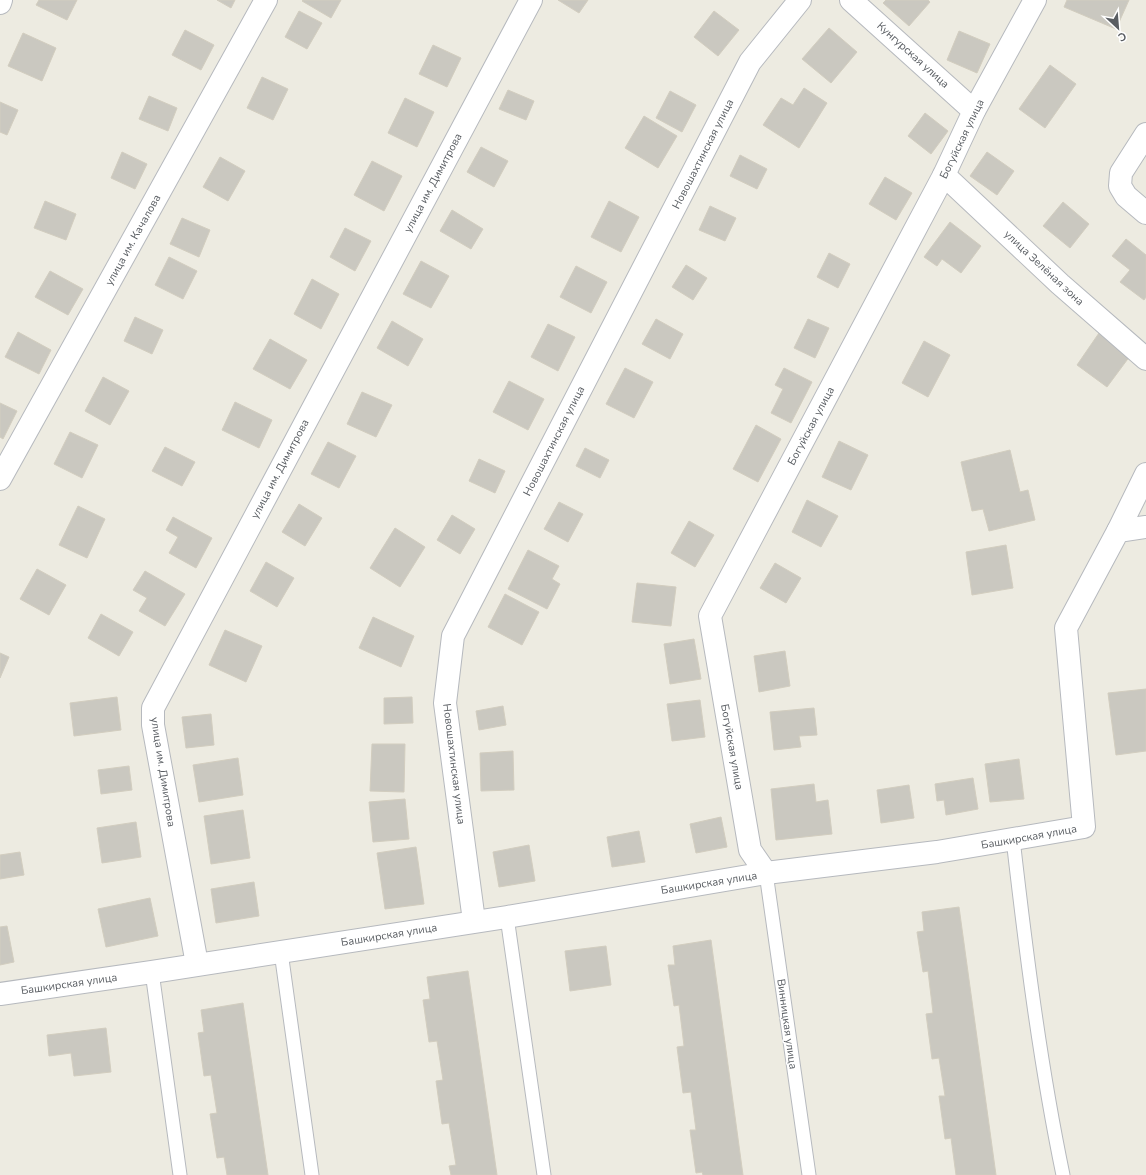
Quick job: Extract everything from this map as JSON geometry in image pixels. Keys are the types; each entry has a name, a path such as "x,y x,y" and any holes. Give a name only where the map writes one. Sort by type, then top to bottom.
{"street":[{"name":"улица им. Качалова","path":"0,479 266,0"},
{"name":"улица им. Димитрова","path":"197,964 153,725 153,708 530,0"},
{"name":"Новошахтинская улица","path":"474,921 445,703 453,636 750,62 800,0"},
{"name":"Кунгурская улица","path":"851,0 974,111"},
{"name":"Богуйская улица","path":"766,873 750,850 710,616 944,175 974,111 1035,0"},
{"path":"1146,134 1121,173 1120,186 1126,196 1146,213"},
{"name":"улица Зелёная зона","path":"944,175 1060,284 1146,359"},
{"path":"1118,531 1146,474"},
{"path":"1118,531 1146,527"},
{"name":"Башкирская улица","path":"0,994 507,917 766,873 937,852 1084,827 1066,628 1118,531"}],"lane":[{"path":"1014,839 1022,915 1043,1071 1063,1175"},
{"name":"Винницкая улица","path":"766,873 809,1175"},
{"path":"507,917 544,1175"},
{"path":"281,952 312,1175"},
{"path":"152,972 180,1175"}],"building":[{"path":"39,0 77,0 67,20 36,5"},
{"path":"217,0 235,0 231,8"},
{"path":"341,0 331,18 302,1"},
{"path":"558,0 588,0 579,13"},
{"path":"886,0 928,0 930,2 909,26 883,3"},
{"path":"1067,0 1129,0 1116,29 1064,7"},
{"path":"299,11 322,23 307,49 285,37"},
{"path":"714,11 739,30 718,56 694,37"},
{"path":"829,28 857,52 831,83 802,59"},
{"path":"185,30 214,45 201,70 172,55"},
{"path":"959,31 990,44 977,73 947,60"},
{"path":"23,33 56,48 42,81 8,66"},
{"path":"433,45 461,58 447,87 419,74"},
{"path":"1050,65 1076,84 1045,128 1019,109"},
{"path":"262,77 288,89 273,120 247,108"},
{"path":"804,88 827,103 799,148 763,125 781,98 793,105"},
{"path":"508,90 534,101 526,120 499,109"},
{"path":"670,91 696,105 682,132 656,118"},
{"path":"149,96 177,108 168,131 139,119"},
{"path":"405,98 434,112 417,147 388,133"},
{"path":"0,102 18,110 7,135 0,132"},
{"path":"925,113 948,131 931,154 908,136"},
{"path":"644,116 677,136 658,168 625,148"},
{"path":"481,147 508,161 494,187 467,172"},
{"path":"122,152 147,164 135,189 111,178"},
{"path":"987,152 1014,171 997,195 970,176"},
{"path":"740,155 767,169 757,189 730,176"},
{"path":"220,157 245,171 228,201 203,187"},
{"path":"372,161 402,176 384,211 354,195"},
{"path":"885,177 912,193 896,220 869,204"},
{"path":"45,201 76,214 66,240 34,228"},
{"path":"609,201 639,217 621,252 591,237"},
{"path":"1063,202 1089,224 1070,248 1043,226"},
{"path":"710,206 736,218 725,241 699,230"},
{"path":"452,210 483,229 471,249 440,231"},
{"path":"182,218 210,230 199,257 170,244"},
{"path":"950,222 981,246 961,273 942,259 937,266 924,257"},
{"path":"345,228 371,241 355,271 330,257"},
{"path":"1126,239 1146,255 1146,297 1144,300 1120,282 1130,270 1112,256"},
{"path":"829,253 850,264 838,288 817,277"},
{"path":"169,257 197,271 183,299 155,285"},
{"path":"421,261 449,276 431,308 403,294"},
{"path":"686,265 707,278 693,300 672,287"},
{"path":"576,266 607,282 591,313 560,297"},
{"path":"50,271 83,289 68,315 35,297"},
{"path":"312,279 339,294 321,329 294,314"},
{"path":"135,317 163,330 152,354 124,341"},
{"path":"656,319 683,334 670,359 642,344"},
{"path":"808,319 829,328 815,358 794,348"},
{"path":"392,321 423,339 408,366 377,348"},
{"path":"548,324 575,337 558,371 531,357"},
{"path":"18,332 51,350 39,374 5,357"},
{"path":"1099,333 1130,356 1107,387 1077,365"},
{"path":"270,339 307,360 290,389 253,369"},
{"path":"924,341 950,355 928,397 902,383"},
{"path":"625,368 653,382 634,418 606,404"},
{"path":"784,368 812,382 791,423 771,413 783,389 775,385"},
{"path":"103,377 129,391 110,425 85,411"},
{"path":"509,381 544,399 528,430 493,412"},
{"path":"362,392 392,405 376,437 347,424"},
{"path":"235,402 272,420 259,448 222,430"},
{"path":"0,403 17,411 3,439 0,437"},
{"path":"756,425 781,439 758,482 733,469"},
{"path":"70,432 98,445 82,478 54,464"},
{"path":"839,441 868,455 851,490 822,477"},
{"path":"328,442 356,456 339,488 311,474"},
{"path":"165,447 195,462 182,486 152,471"},
{"path":"585,448 609,460 600,478 576,466"},
{"path":"1010,450 1020,492 1028,490 1035,520 989,531 983,509 972,511 961,462"},
{"path":"479,459 505,471 495,493 469,481"},
{"path":"807,500 838,516 821,547 792,532"},
{"path":"559,502 583,514 568,542 544,529"},
{"path":"299,504 322,518 305,546 282,532"},
{"path":"78,506 105,519 87,558 59,545"},
{"path":"452,515 475,529 460,554 437,540"},
{"path":"173,517 212,538 196,568 169,553 178,537 166,530"},
{"path":"689,521 714,535 695,567 671,553"},
{"path":"395,528 425,547 400,587 370,568"},
{"path":"1006,545 1013,588 972,595 966,552"},
{"path":"528,550 559,566 552,579 560,584 547,609 508,589"},
{"path":"266,562 294,578 277,607 250,591"},
{"path":"775,563 801,578 786,603 760,588"},
{"path":"37,569 66,585 49,615 20,599"},
{"path":"145,571 185,594 165,626 139,611 147,598 133,590"},
{"path":"637,583 676,587 671,626 632,622"},
{"path":"505,594 539,612 522,645 488,627"},
{"path":"101,614 133,632 119,656 88,638"},
{"path":"373,617 414,636 401,667 359,648"},
{"path":"225,630 262,646 246,682 209,665"},
{"path":"694,639 701,679 670,684 664,644"},
{"path":"785,651 790,686 759,692 754,656"},
{"path":"0,653 9,657 0,678"},
{"path":"1146,689 1146,751 1116,755 1108,693"},
{"path":"117,697 121,730 74,736 70,703"},
{"path":"412,697 413,723 384,724 384,698"},
{"path":"700,700 705,737 672,741 667,704"},
{"path":"503,706 506,725 479,730 476,711"},
{"path":"814,708 817,735 799,736 801,747 774,750 770,712"},
{"path":"211,714 214,745 186,748 182,717"},
{"path":"372,744 405,744 404,792 370,791"},
{"path":"513,751 514,790 481,791 480,753"},
{"path":"238,758 243,795 199,802 193,765"},
{"path":"1019,759 1024,799 990,802 985,764"},
{"path":"129,766 132,790 101,794 98,770"},
{"path":"973,778 978,809 946,815 944,800 937,801 935,784"},
{"path":"814,784 816,802 828,800 832,834 776,840 771,789"},
{"path":"909,785 914,818 881,823 877,790"},
{"path":"405,799 409,839 373,842 369,802"},
{"path":"243,810 250,858 211,864 204,816"},
{"path":"721,817 727,847 696,853 690,824"},
{"path":"136,822 141,857 102,863 97,828"},
{"path":"639,831 645,862 612,867 607,837"},
{"path":"529,845 535,881 499,887 493,852"},
{"path":"416,847 424,904 385,909 377,853"},
{"path":"20,852 24,875 0,879 0,855"},
{"path":"254,882 259,916 216,923 211,889"},
{"path":"150,898 158,936 106,947 98,909"},
{"path":"959,907 996,1175 956,1175 951,1138 945,1139 939,1096 945,1096 939,1058 932,1059 926,1014 933,1013 928,971 923,972 917,932 924,931 922,912"},
{"path":"7,926 14,962 0,965 0,927"},
{"path":"711,940 743,1175 703,1175 702,1172 696,1173 690,1130 696,1130 691,1092 683,1093 677,1047 684,1046 679,1005 674,1006 668,965 675,965 673,946"},
{"path":"606,946 611,985 570,991 565,951"},
{"path":"468,971 497,1175 451,1175 449,1166 456,1165 449,1123 442,1124 436,1081 443,1080 437,1041 429,1042 423,1000 430,999 427,977"},
{"path":"243,1003 268,1175 227,1175 224,1157 217,1158 210,1114 217,1113 211,1075 204,1076 198,1033 204,1032 201,1010"},
{"path":"106,1028 111,1072 74,1076 71,1053 49,1056 47,1035"}]}
